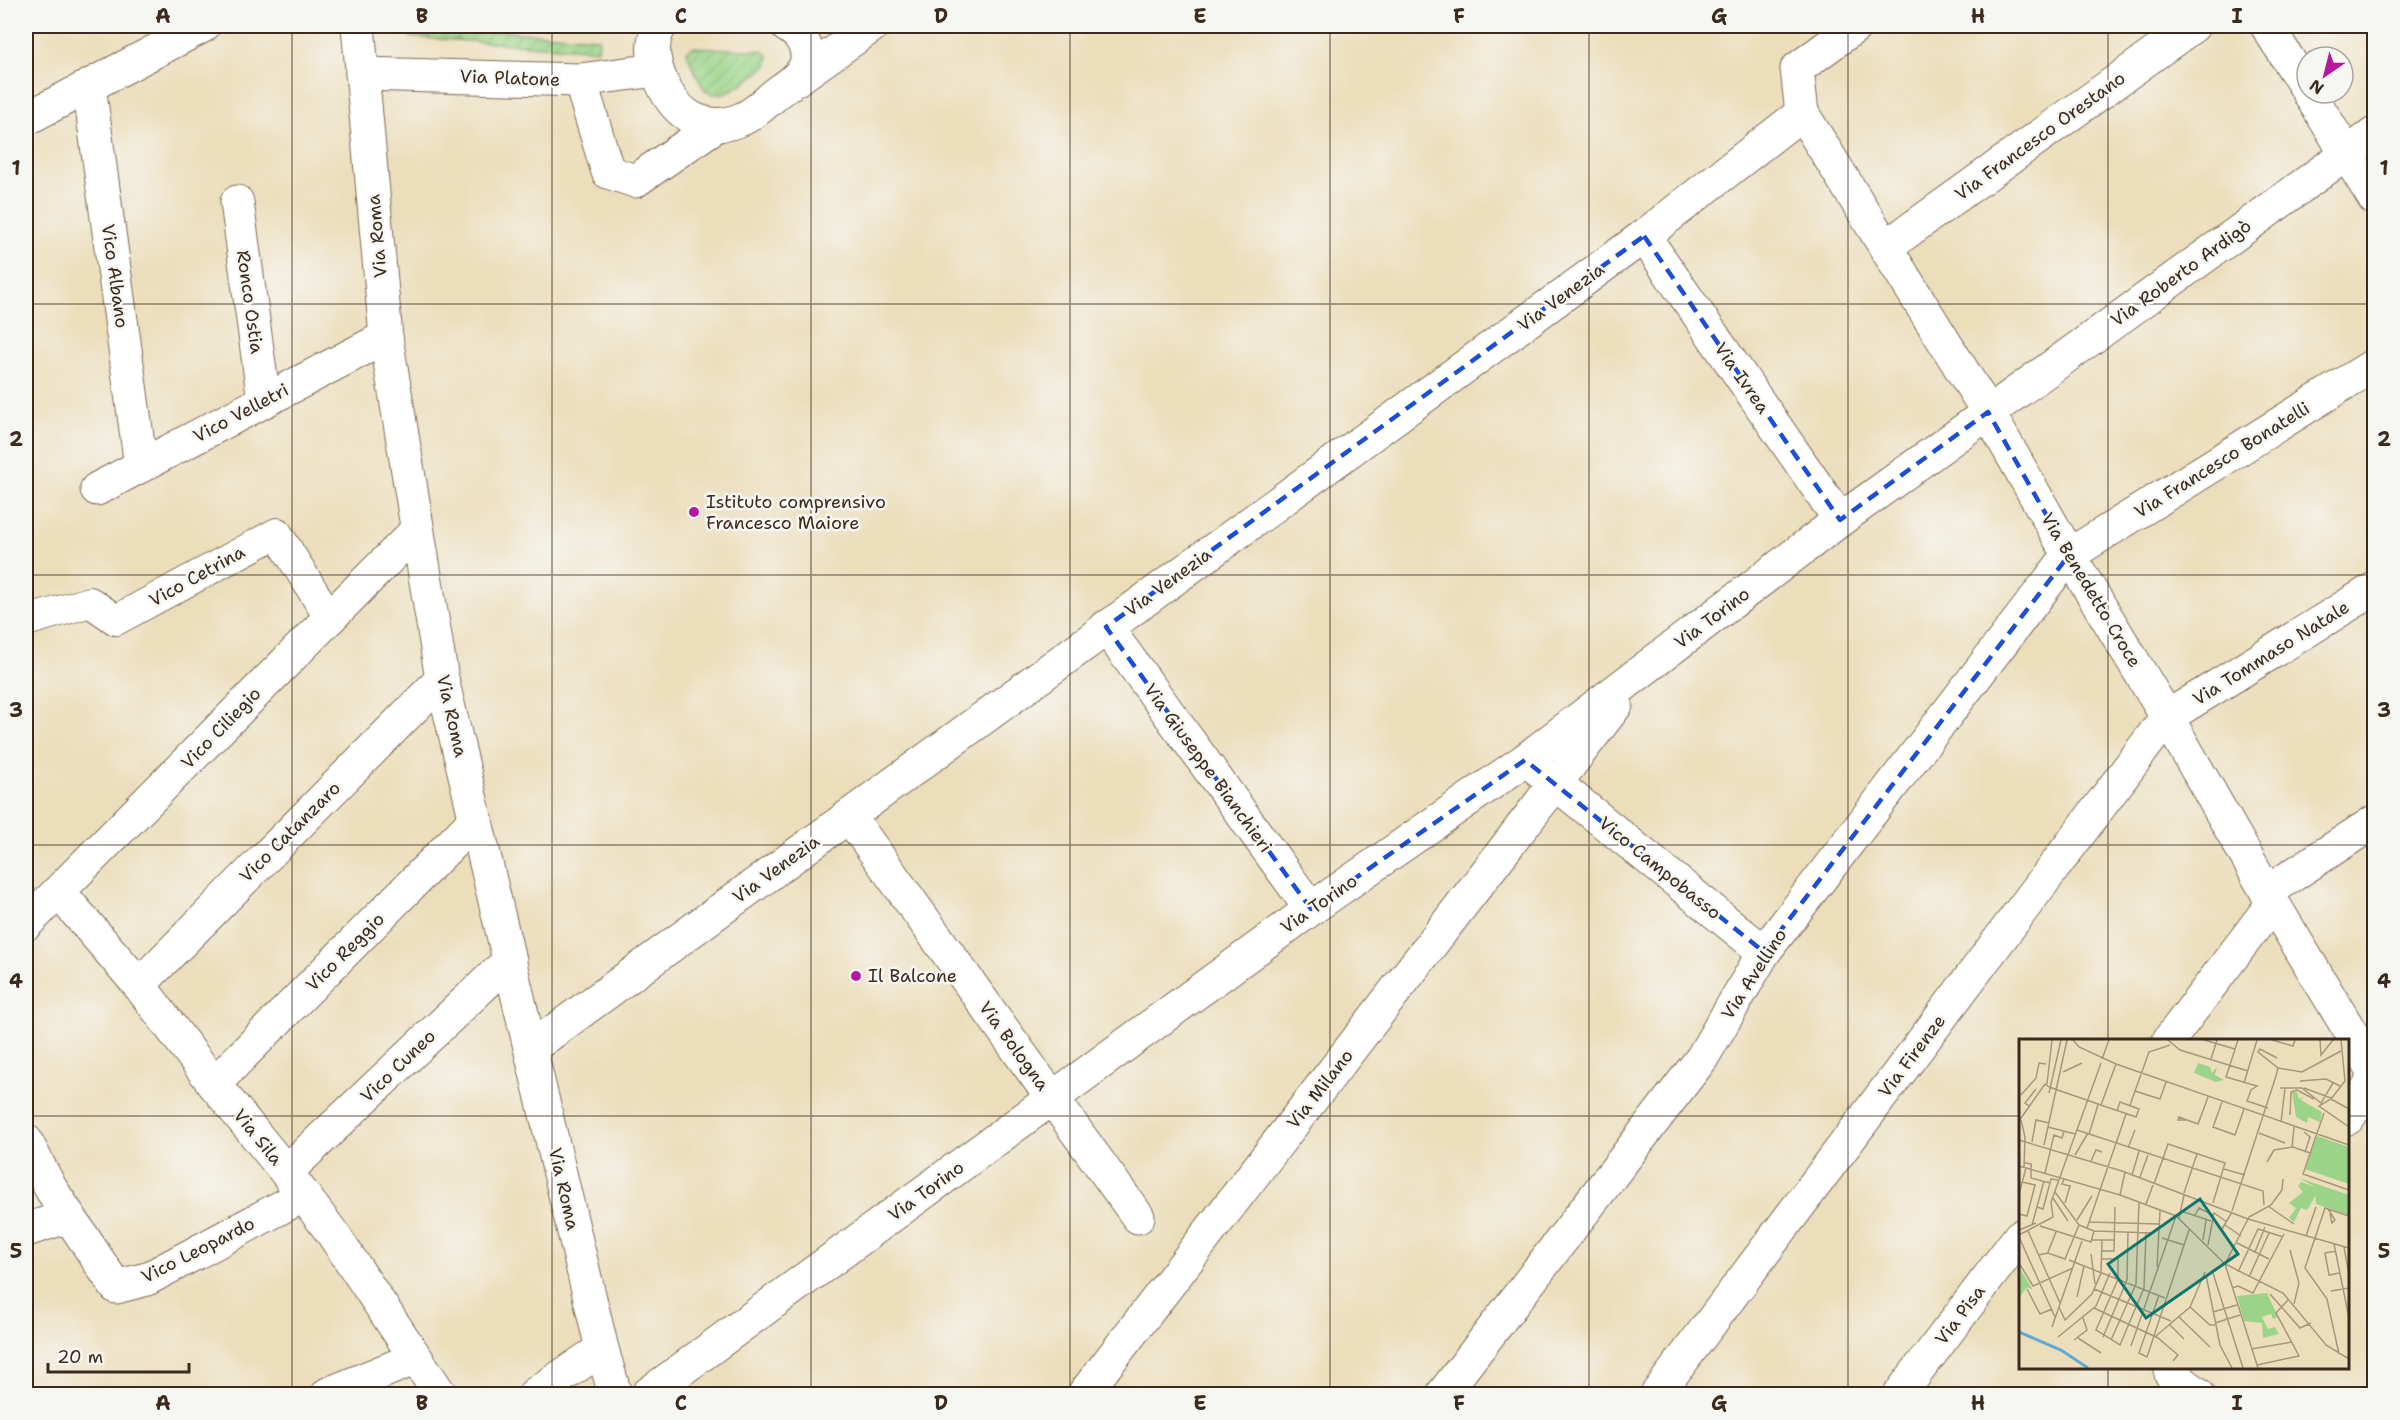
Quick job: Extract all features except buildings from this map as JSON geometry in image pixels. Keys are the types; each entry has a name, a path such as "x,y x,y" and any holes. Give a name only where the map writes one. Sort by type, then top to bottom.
{"street":[{"path":"26,119 203,26"},
{"name":"Via Roma","path":"358,26 386,337 442,679 602,1349 615,1395"},
{"path":"787,26 804,41 807,61 797,79"},
{"path":"580,80 608,172 635,181 715,126 745,118 872,26"},
{"path":"1802,113 1797,69 1856,26"},
{"name":"Via Francesco Orestano","path":"1886,248 2193,26"},
{"path":"2267,26 2295,70"},
{"path":"654,41 669,99 691,119 715,126"},
{"name":"Via Platone","path":"362,74 580,80 654,41"},
{"name":"Vico Albano","path":"89,86 141,466"},
{"path":"2317,105 2374,198"},
{"name":"Via Venezia","path":"531,1048 1644,236 1802,113"},
{"name":"Via Benedetto Croce","path":"1802,113 1988,412 2270,898 2372,1065"},
{"name":"Via Roberto Ardigò","path":"1988,412 2374,134"},
{"name":"Ronco Ostia","path":"237,202 264,401"},
{"name":"Via Ivrea","path":"1644,236 1840,520"},
{"name":"Vico Velletri","path":"97,489 386,337"},
{"name":"Via Francesco Bonatelli","path":"2069,555 2374,365"},
{"name":"Via Torino","path":"648,1395 1311,909 1525,760 1840,520 1988,412"},
{"name":"Vico Ciliegio","path":"26,924 416,531"},
{"name":"Vico Cetrina","path":"26,621 90,602 116,620 277,532 329,617"},
{"name":"Via Avellino","path":"1443,1395 1702,1058 1764,952 2069,555"},
{"name":"Via Tommaso Natale","path":"2167,717 2374,589"},
{"name":"Via Giuseppe Bianchieri","path":"1106,627 1311,909"},
{"name":"Via Milano","path":"1084,1395 1639,674"},
{"name":"Vico Catanzaro","path":"139,985 442,679"},
{"name":"Via Firenze","path":"1657,1395 2167,717"},
{"name":"Vico Campobasso","path":"1525,760 1764,952"},
{"name":"Via Bologna","path":"849,816 1138,1217"},
{"name":"Vico Reggio","path":"214,1084 476,819"},
{"path":"2170,1039 2270,898 2374,822"},
{"name":"Via Sila","path":"59,892 139,985 333,1234 440,1395"},
{"name":"Vico Cuneo","path":"295,1184 510,960"},
{"path":"2349,1116 2372,1065"},
{"name":"Vico Leopardo","path":"26,1141 51,1189 116,1287 147,1279 295,1184"},
{"path":"26,1230 69,1216"},
{"name":"Via Pisa","path":"1900,1395 2019,1237"},
{"path":"536,1395 602,1349"},
{"path":"328,1395 417,1358"},
{"path":"2175,1369 2171,1374 2198,1395"}],"highlighted area":[{"path":"1644,236 1840,520 1988,412 2069,555 1764,952 1525,760 1311,909 1106,627"}],"green space":[{"path":"411,26 599,38 598,50 410,37"},
{"path":"693,47 763,51 769,56 767,66 746,82 728,91 711,94 702,86 686,51"}],"place":[{"name":"Istituto comprensivo Francesco Maiore","path":"694,512"},
{"name":"Il Balcone","path":"856,976"}]}
